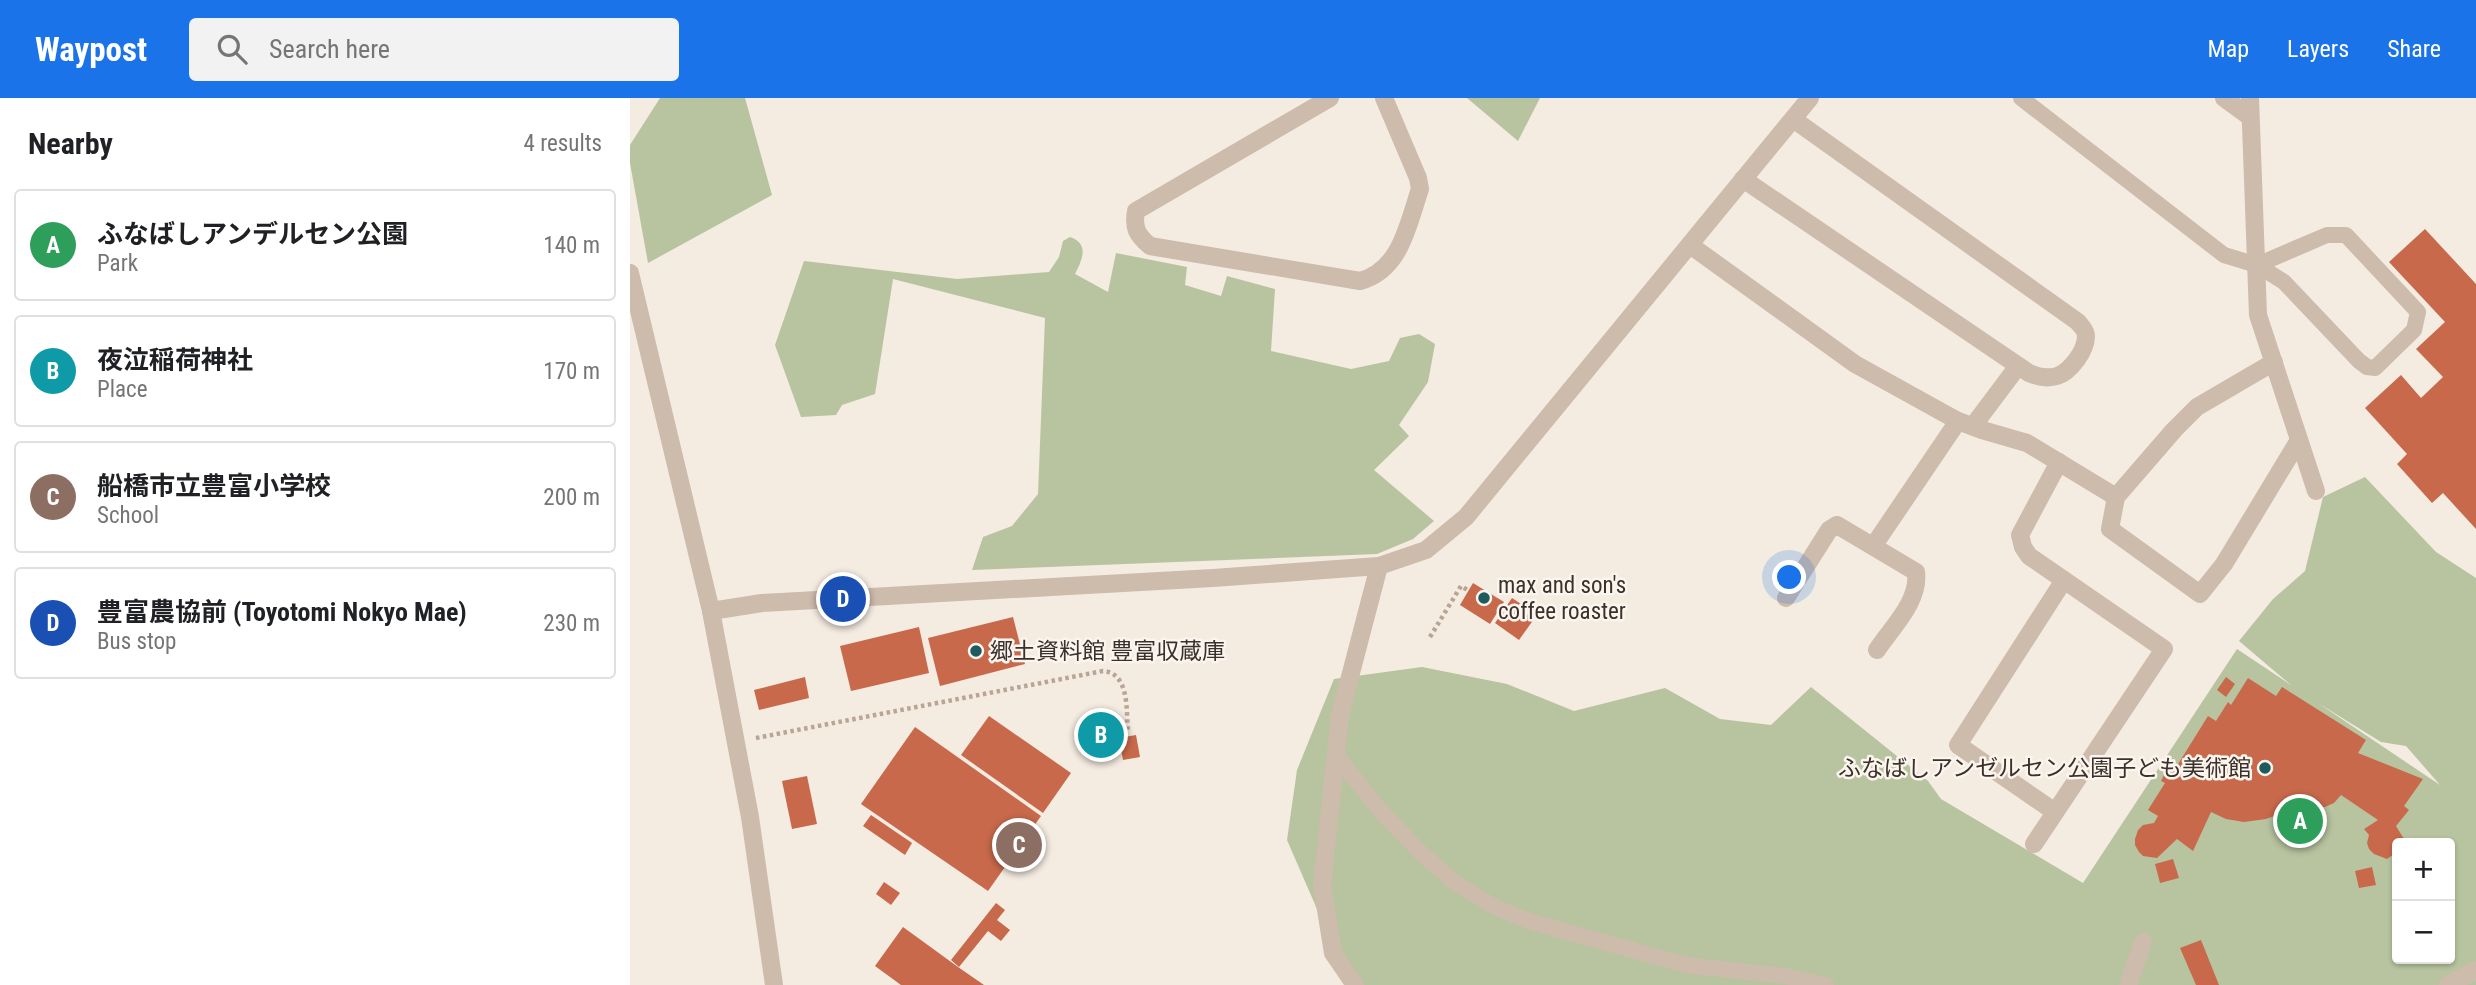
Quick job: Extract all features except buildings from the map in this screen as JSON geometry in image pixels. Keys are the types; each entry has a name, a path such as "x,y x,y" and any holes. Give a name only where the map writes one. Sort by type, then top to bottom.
{"street":[{"path":"1330,98 1136,211 1134,225 1138,236 1150,246 1360,281 1374,277 1386,268 1397,252 1420,189 1418,178 1384,98"},
{"path":"711,611 762,603 1379,566 1426,550 1466,517 1810,98"},
{"path":"2224,98 2249,117"},
{"path":"2250,98 2258,316 2316,492"},
{"path":"1744,179 2036,376 2046,378 2064,373 2080,355 2086,337 2078,322 1793,119"},
{"path":"1690,244 1855,364 1966,424 2027,443 2116,496"},
{"path":"630,273 711,611 750,817 774,985"},
{"path":"2274,362 2197,407 2116,496 2110,529 2200,594 2224,564 2299,440"},
{"path":"1874,545 1966,424 2018,366"},
{"path":"2034,844 2164,649 2029,556 2023,547 2020,535 2059,462"},
{"path":"1786,598 1829,530 1837,525 1874,545 1916,572 1918,582 1915,594 1877,650"},
{"path":"1355,985 1333,953 1322,885 1340,715 1379,566"},
{"path":"2055,812 1958,746 2064,580"},
{"path":"2128,985 2143,942"},
{"path":"2448,985 2476,970"}],"lane":[{"path":"2021,98 2224,255 2257,265 2284,282 2358,361 2367,367 2375,368 2414,330 2418,312 2346,235 2327,235 2257,265"},
{"path":"1336,755 1378,808 1420,852 1457,884 1495,907 1532,922 1686,965 1759,972 1826,985"}],"path":[{"path":"1430,637 1461,586 1469,591"},
{"path":"749,739 1103,671 1115,675 1123,685 1128,731"}],"green space":[{"path":"660,98 745,98 772,195 648,263 630,163 630,145"},
{"path":"1467,98 1540,98 1518,141"},
{"path":"1070,237 1080,244 1083,253 1075,274 1108,292 1116,253 1187,267 1185,285 1221,296 1227,276 1275,289 1271,351 1351,369 1389,361 1400,338 1419,334 1435,344 1428,382 1399,425 1409,436 1374,470 1434,521 1413,539 1377,554 972,570 983,537 1012,526 1038,494 1045,318 893,279 875,394 842,405 836,415 801,417 775,345 804,261 957,279 1049,272 1059,257 1063,241"},
{"path":"2365,477 2436,552 2476,578 2476,985 1350,985 1287,840 1297,770 1334,679 1422,667 1507,684 1574,711 1665,688 1720,719 1771,725 1811,687 1928,781 1941,799 2083,883 2237,649 2291,685 2239,641 2273,599 2305,571 2323,497","holes":["2318,703 2381,742 2406,746 2440,785"]}],"place":[{"name":"max and son's coffee roaster","path":"1484,598"},
{"name":"豊富農協前 (Toyotomi Nokyo Mae)","path":"843,599"},
{"name":"郷土資料館 豊富収蔵庫","path":"976,651"},
{"name":"夜泣稲荷神社","path":"1101,735"},
{"name":"ふなばしアンゼルセン公園子ども美術館","path":"2265,768"},
{"name":"ふなばしアンデルセン公園","path":"2300,821"},
{"name":"船橋市立豊富小学校","path":"1019,845"}]}
